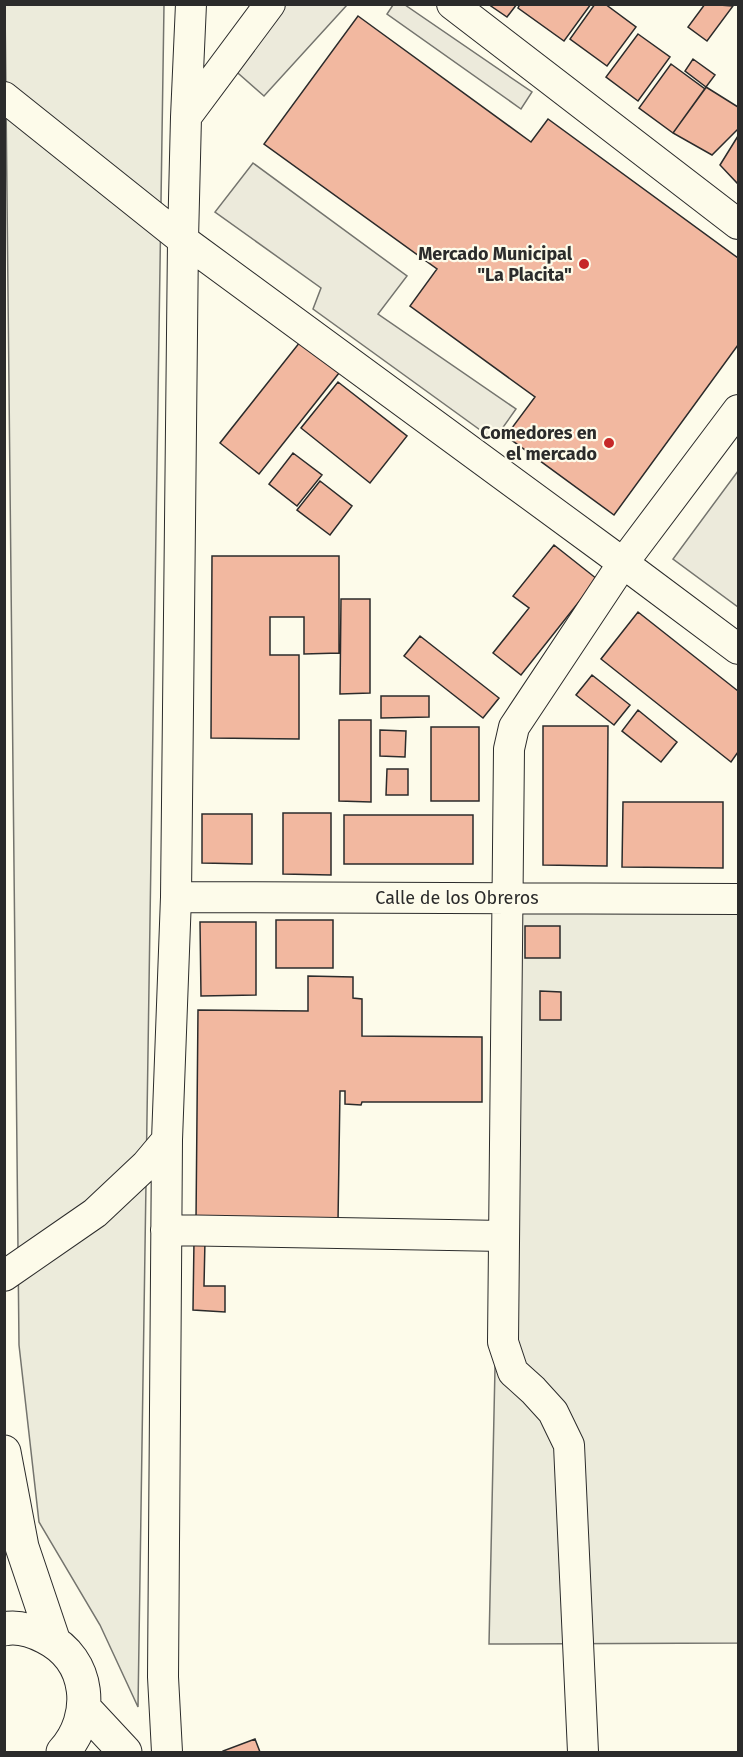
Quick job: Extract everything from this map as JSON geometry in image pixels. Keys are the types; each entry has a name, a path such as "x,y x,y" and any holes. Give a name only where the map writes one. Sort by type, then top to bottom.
{"highway":[{"path":"4,1452 22,1547 54,1642"},
{"path":"4,1629 33,1631 54,1642 68,1655 78,1671 84,1689 84,1708 80,1726 72,1743 63,1752"},
{"path":"84,1708 125,1752"}],"street":[{"path":"167,1752 163,1677 166,1140 176,897 183,240 191,4"},
{"path":"186,117 270,4"},
{"path":"452,4 738,224"},
{"path":"4,97 183,240 738,650"},
{"path":"583,1752 569,1445 553,1412 513,1372 503,1342 508,749 514,727 623,563 738,410"},
{"name":"Calle de los Obreros","path":"176,897 738,899"},
{"path":"4,1276 95,1213 146,1165 166,1140"},
{"path":"166,1230 504,1236"}],"shaded area":[{"path":"5,5 164,5 138,1707 100,1625 39,1522 19,1345"},
{"path":"282,5 347,5 264,96 231,67"},
{"path":"393,5 405,5 532,92 521,109 387,14"},
{"path":"253,163 407,276 378,314 516,409 494,440 313,309 321,288 215,212"},
{"path":"738,471 738,607 673,559"},
{"path":"738,904 738,1643 489,1644 505,908"}],"building":[{"path":"488,4 517,4 507,17"},
{"path":"520,4 591,4 564,41 518,8"},
{"path":"595,4 605,4 636,27 607,66 570,39"},
{"path":"705,4 733,6 707,41 688,27"},
{"name":"Mercado Municipal \"La Placita\"","path":"358,16 531,142 548,119 738,258 738,345 614,515 506,436 535,397 410,306 437,269 264,144"},
{"path":"638,34 670,57 638,101 606,77"},
{"path":"693,59 715,75 706,87 685,71"},
{"path":"671,64 705,89 673,133 639,108"},
{"path":"706,87 738,107 738,129 712,155 673,133"},
{"path":"738,136 738,184 720,165"},
{"path":"300,342 339,373 259,474 220,443"},
{"path":"338,382 407,436 370,483 301,428"},
{"path":"293,453 322,475 297,506 269,484"},
{"path":"320,481 352,506 330,535 297,510"},
{"path":"554,545 597,579 521,675 493,653 529,608 513,596"},
{"path":"212,556 339,556 339,653 304,654 304,617 270,617 270,655 299,655 299,739 211,738"},
{"path":"341,599 370,599 370,693 340,694"},
{"path":"638,612 738,691 738,752 731,762 601,659"},
{"path":"420,636 499,698 483,718 404,656"},
{"path":"592,675 630,705 614,725 576,695"},
{"path":"381,696 429,696 429,717 381,718"},
{"path":"638,710 677,742 661,762 622,731"},
{"path":"339,720 371,720 371,802 339,801"},
{"path":"543,726 608,726 607,866 543,865"},
{"path":"431,727 479,727 479,801 431,801"},
{"path":"380,730 406,731 405,757 380,756"},
{"path":"387,769 408,769 408,795 386,795"},
{"path":"623,802 723,802 723,868 622,867"},
{"path":"283,813 331,813 331,875 283,874"},
{"path":"202,814 252,814 252,864 202,863"},
{"path":"344,815 473,815 473,864 344,864"},
{"path":"276,920 333,920 333,968 276,968"},
{"path":"200,922 256,922 256,995 201,996"},
{"path":"525,926 560,926 560,958 525,958"},
{"path":"308,976 353,977 353,998 362,999 362,1036 482,1037 482,1102 345,1104 345,1091 340,1091 338,1222 196,1220 198,1010 308,1011"},
{"path":"540,991 561,992 561,1020 540,1020"},
{"path":"194,1240 205,1240 204,1286 225,1286 225,1312 193,1310"},
{"path":"255,1739 260,1752 223,1752 223,1751"}],"place":[{"name":"Mercado Municipal \"La Placita\"","path":"584,264"},
{"name":"Comedores en el mercado","path":"609,443"}]}
